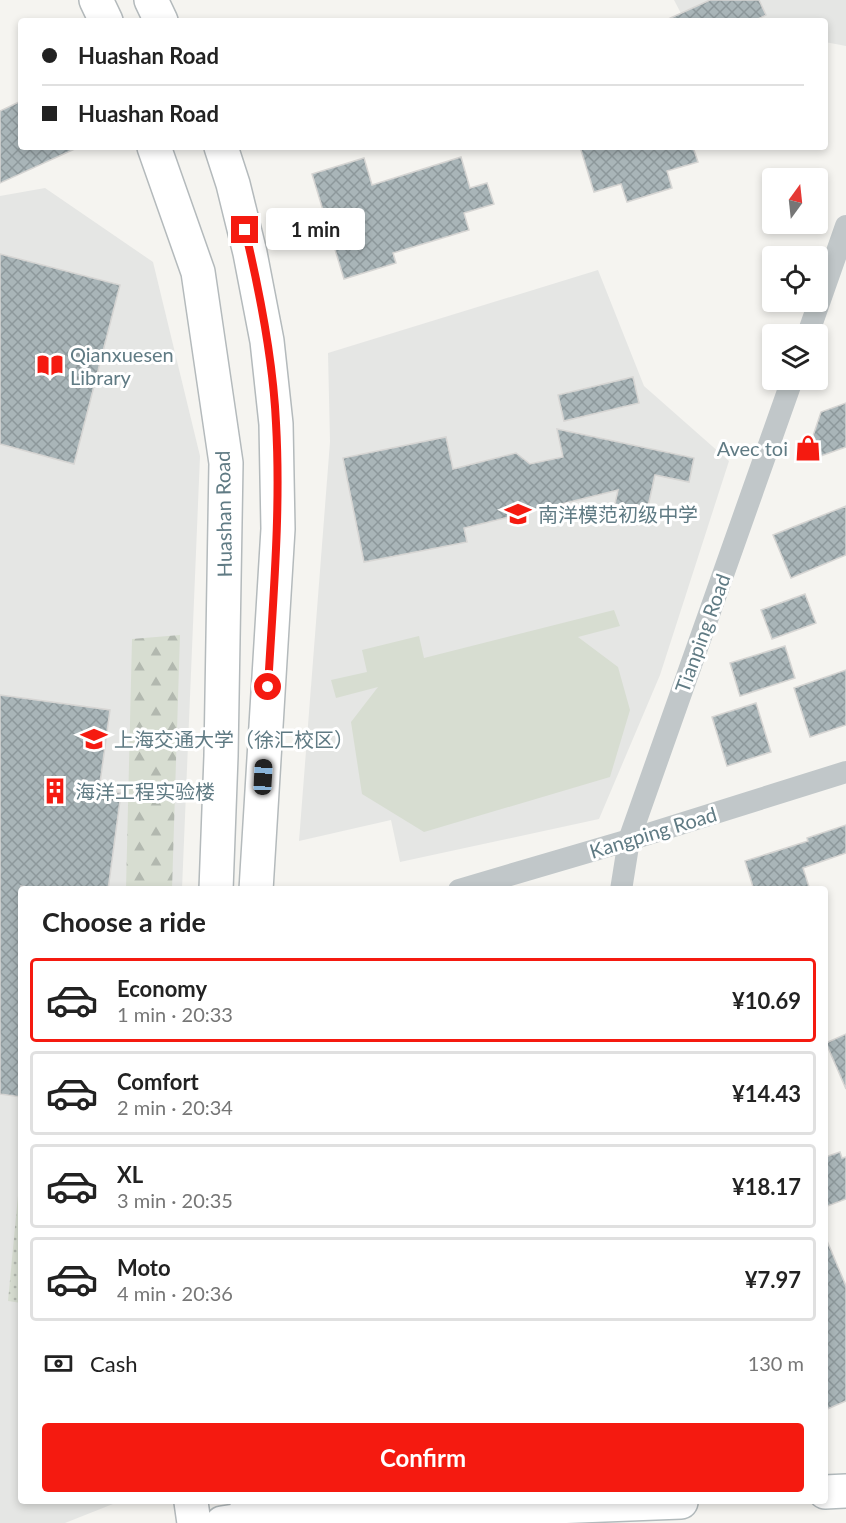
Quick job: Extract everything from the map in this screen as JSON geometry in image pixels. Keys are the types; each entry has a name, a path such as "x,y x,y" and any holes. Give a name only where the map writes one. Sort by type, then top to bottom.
{"main road":[{"path":"96,0 105,18"},
{"path":"151,0 160,18"},
{"name":"Huashan Road","path":"155,150 198,272 226,464 222,745 216,886"},
{"path":"221,150 233,184 250,254 267,341 276,424 278,529 256,886"},
{"path":"828,1492 846,1491"},
{"path":"191,1504 194,1523"},
{"path":"241,1517 615,1504"}],"street":[{"path":"812,324 846,226"},
{"name":"Tianping Road","path":"622,886 629,840 788,390"},
{"name":"Kangping Road","path":"473,886 846,772"},
{"path":"672,1504 674,1523"}],"shaded area":[{"path":"674,0 846,0 846,46 828,43 828,18 683,18"},
{"name":"上海交通大学（徐汇校区）","path":"45,188 153,262 200,456 182,886 18,886 18,1504 113,1504 65,1523 0,1523 0,196"},
{"name":"南洋模范初级中学","path":"598,270 644,386 729,461 660,675 599,819 400,862 391,820 299,841 330,442 328,353"}],"green space":[{"path":"614,610 620,626 578,637 618,667 630,710 610,777 424,832 362,794 351,722 378,687 336,698 331,680 367,672 362,650 419,636 424,658"},
{"path":"180,635 172,886 126,886 132,639"},
{"path":"18,1196 18,1303 8,1301"}],"building":[{"path":"710,0 759,0 766,15 760,18 671,18"},
{"path":"18,102 18,150 72,150 0,183 0,111"},
{"path":"581,150 694,150 698,162 667,171 672,188 627,202 621,184 594,192"},
{"path":"461,157 470,188 487,183 494,204 464,213 469,230 393,253 396,263 344,279 312,174 364,158 372,185"},
{"name":"Qianxuesen Library","path":"0,254 120,285 74,464 0,444"},
{"path":"633,377 639,403 564,421 558,395"},
{"path":"846,403 846,447 815,458 810,445 821,412"},
{"path":"557,429 694,458 689,482 655,475 647,511 615,504 618,490 464,528 467,542 364,562 343,458 446,437 453,469 516,453 530,464 563,457"},
{"path":"846,506 846,555 791,578 773,535"},
{"path":"805,594 816,623 772,639 761,610"},
{"path":"785,646 795,678 740,696 730,663"},
{"path":"846,670 846,725 810,737 794,688"},
{"name":"海洋工程实验楼","path":"0,695 110,710 99,790 121,793 109,886 18,886 18,1097 0,1094"},
{"path":"756,703 771,752 727,766 712,717"},
{"path":"846,825 846,853 803,868 809,886 753,886 745,861 808,841 807,838"},
{"path":"846,1034 846,1089 828,1048 828,1042"},
{"path":"840,1152 842,1158 846,1157 846,1199 828,1206 828,1156"},
{"path":"828,1243 846,1286 846,1401 828,1409"}],"place":[{"name":"Qianxuesen Library","path":"50,365"},
{"name":"Avec toi","path":"808,448"},
{"name":"南洋模范初级中学","path":"518,514"},
{"name":"上海交通大学（徐汇校区）","path":"94,739"},
{"name":"海洋工程实验楼","path":"55,791"}],"route":[{"path":"245,230 267,341 275,401 278,529 268,687"}]}
